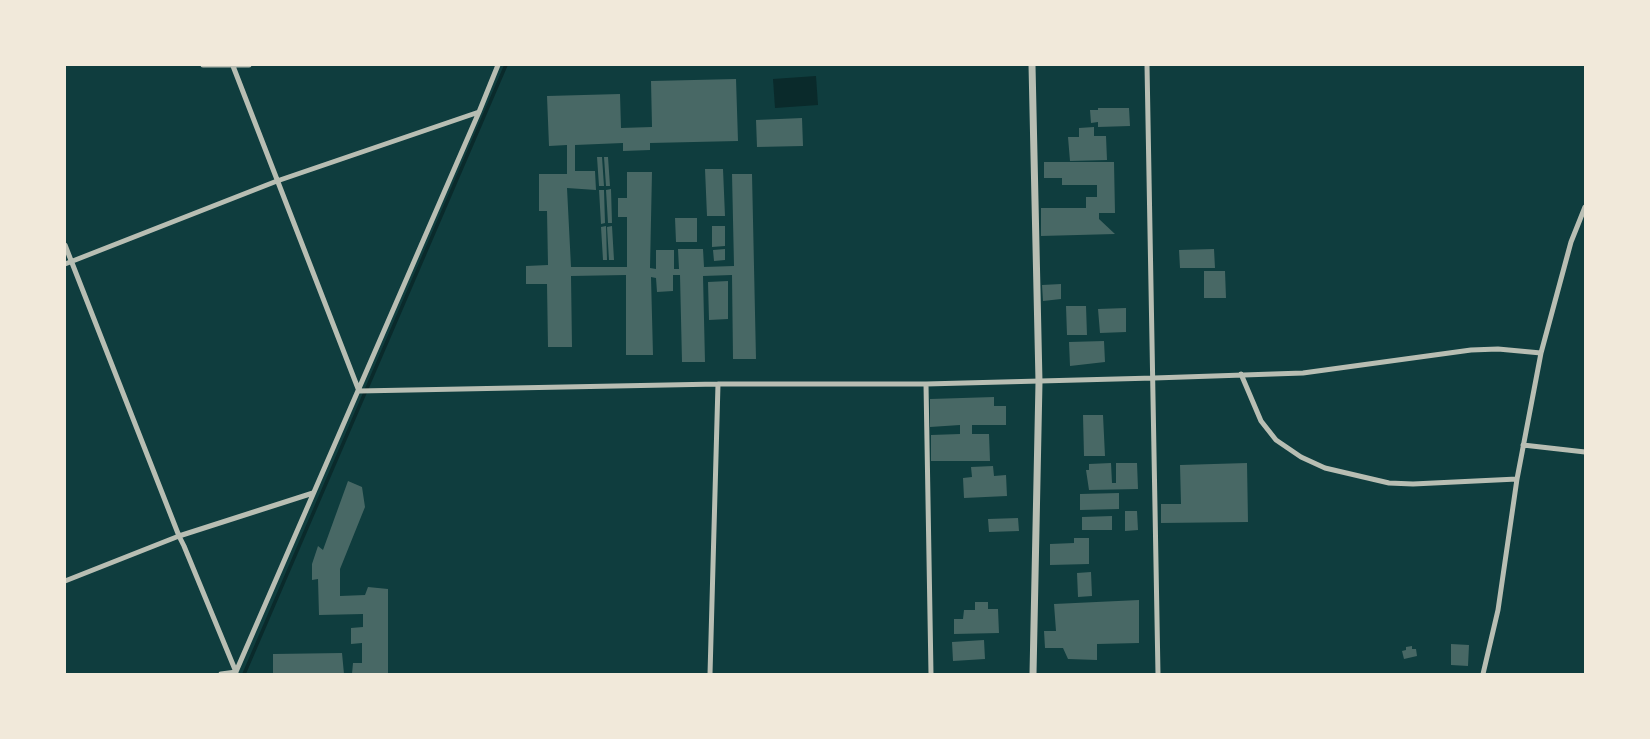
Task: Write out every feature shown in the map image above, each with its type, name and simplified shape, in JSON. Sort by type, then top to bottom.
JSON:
[{"type":"street","points":[[202,65],[249,65]]},
{"type":"street","points":[[233,65],[359,391]]},
{"type":"street","points":[[235,673],[498,65]]},
{"type":"street","points":[[1032,65],[1040,382],[1033,674]]},
{"type":"street","points":[[1147,65],[1158,674]]},
{"type":"street","points":[[68,262],[277,181],[479,112]]},
{"type":"street","points":[[1483,674],[1498,610],[1517,479],[1541,353],[1571,242],[1585,206]]},
{"type":"street","points":[[65,245],[68,262],[235,673]]},
{"type":"street","points":[[359,391],[1154,379],[1303,373],[1471,350],[1498,349],[1541,353]]},
{"type":"street","points":[[1241,374],[1261,421],[1276,440],[1301,457],[1325,468],[1401,483],[1517,479]]},
{"type":"street","points":[[710,674],[718,384]]},
{"type":"street","points":[[926,384],[931,674]]},
{"type":"street","points":[[1523,445],[1585,452]]},
{"type":"street","points":[[65,581],[178,536],[313,493]]},
{"type":"street","points":[[221,674],[235,673]]},
{"type":"water","points":[[816,76],[818,105],[775,108],[773,79]]},
{"type":"building","points":[[736,79],[738,141],[650,143],[650,150],[623,151],[623,143],[575,145],[575,171],[595,171],[596,190],[567,188],[571,267],[627,267],[627,217],[618,217],[618,198],[627,198],[627,172],[652,172],[650,268],[656,269],[656,250],[674,250],[674,269],[679,269],[678,249],[703,249],[704,267],[734,266],[732,174],[752,174],[756,359],[733,359],[732,275],[703,276],[705,362],[682,362],[680,275],[673,275],[673,291],[657,292],[656,278],[651,277],[653,355],[626,355],[626,275],[571,276],[572,347],[548,347],[547,284],[526,284],[526,266],[548,265],[547,211],[539,211],[539,174],[567,174],[567,145],[549,146],[547,96],[620,94],[621,128],[652,127],[651,81]]},
{"type":"building","points":[[1129,108],[1130,126],[1098,127],[1098,122],[1091,123],[1090,110]]},
{"type":"building","points":[[802,118],[803,146],[757,147],[756,120]]},
{"type":"building","points":[[1094,127],[1094,136],[1106,136],[1107,160],[1070,161],[1068,137],[1079,137],[1079,128]]},
{"type":"building","points":[[597,157],[602,157],[604,186],[599,186]]},
{"type":"building","points":[[604,157],[608,157],[610,186],[606,186]]},
{"type":"building","points":[[1044,162],[1114,162],[1115,213],[1099,213],[1099,219],[1115,234],[1041,236],[1041,208],[1086,208],[1086,197],[1097,197],[1097,185],[1062,185],[1062,178],[1044,178]]},
{"type":"building","points":[[705,169],[723,169],[725,216],[707,216]]},
{"type":"building","points":[[611,189],[612,223],[608,223],[606,190]]},
{"type":"building","points":[[599,190],[604,190],[605,223],[601,224]]},
{"type":"building","points":[[675,218],[697,218],[697,242],[676,242]]},
{"type":"building","points":[[606,226],[607,260],[603,260],[601,227]]},
{"type":"building","points":[[612,226],[614,260],[609,260],[607,227]]},
{"type":"building","points":[[712,226],[725,226],[725,246],[712,247]]},
{"type":"building","points":[[725,249],[725,260],[714,261],[713,250]]},
{"type":"building","points":[[1214,249],[1215,268],[1180,268],[1179,250]]},
{"type":"building","points":[[1204,271],[1225,271],[1226,298],[1204,298]]},
{"type":"building","points":[[728,281],[728,319],[709,320],[708,282]]},
{"type":"building","points":[[1061,284],[1061,299],[1043,301],[1042,285]]},
{"type":"building","points":[[1066,306],[1086,306],[1087,335],[1067,335]]},
{"type":"building","points":[[1126,308],[1126,332],[1100,333],[1098,309]]},
{"type":"building","points":[[1104,341],[1105,362],[1070,366],[1069,342]]},
{"type":"building","points":[[994,397],[994,406],[1006,406],[1006,425],[972,425],[972,434],[989,434],[990,461],[931,461],[931,435],[960,434],[960,425],[930,427],[930,399]]},
{"type":"building","points":[[1083,415],[1103,415],[1105,456],[1084,456]]},
{"type":"building","points":[[1111,463],[1112,483],[1116,483],[1116,463],[1137,463],[1138,489],[1089,490],[1086,470],[1089,470],[1089,464]]},
{"type":"building","points":[[1247,463],[1248,522],[1161,523],[1161,504],[1181,504],[1180,465]]},
{"type":"building","points":[[993,466],[994,476],[1006,475],[1007,496],[964,498],[963,478],[972,477],[971,467]]},
{"type":"building","points":[[348,481],[362,487],[365,507],[340,569],[340,596],[365,595],[368,587],[388,589],[388,674],[352,674],[353,663],[362,663],[362,643],[351,644],[351,628],[363,627],[363,614],[319,615],[318,579],[312,580],[312,564],[318,546],[323,550]]},
{"type":"building","points":[[1119,493],[1119,509],[1080,510],[1080,494]]},
{"type":"building","points":[[1125,511],[1137,511],[1138,530],[1125,531]]},
{"type":"building","points":[[1112,516],[1112,530],[1082,530],[1082,517]]},
{"type":"building","points":[[1018,518],[1019,531],[989,532],[988,519]]},
{"type":"building","points":[[1074,538],[1089,538],[1089,564],[1050,565],[1050,544],[1074,543]]},
{"type":"building","points":[[1091,572],[1092,596],[1078,597],[1077,573]]},
{"type":"building","points":[[1139,600],[1139,643],[1097,644],[1097,660],[1068,659],[1063,648],[1045,648],[1044,631],[1056,631],[1054,604]]},
{"type":"building","points":[[975,602],[988,602],[988,609],[998,609],[999,633],[954,634],[954,619],[963,619],[964,610],[975,610]]},
{"type":"building","points":[[984,640],[985,659],[953,661],[952,642]]},
{"type":"building","points":[[1451,644],[1469,645],[1468,666],[1451,665]]},
{"type":"building","points":[[1412,646],[1412,649],[1416,649],[1417,656],[1404,659],[1402,651]]},
{"type":"building","points":[[342,653],[344,674],[273,674],[273,654]]},
{"type":"waterway","points":[[244,674],[506,65]]}]
